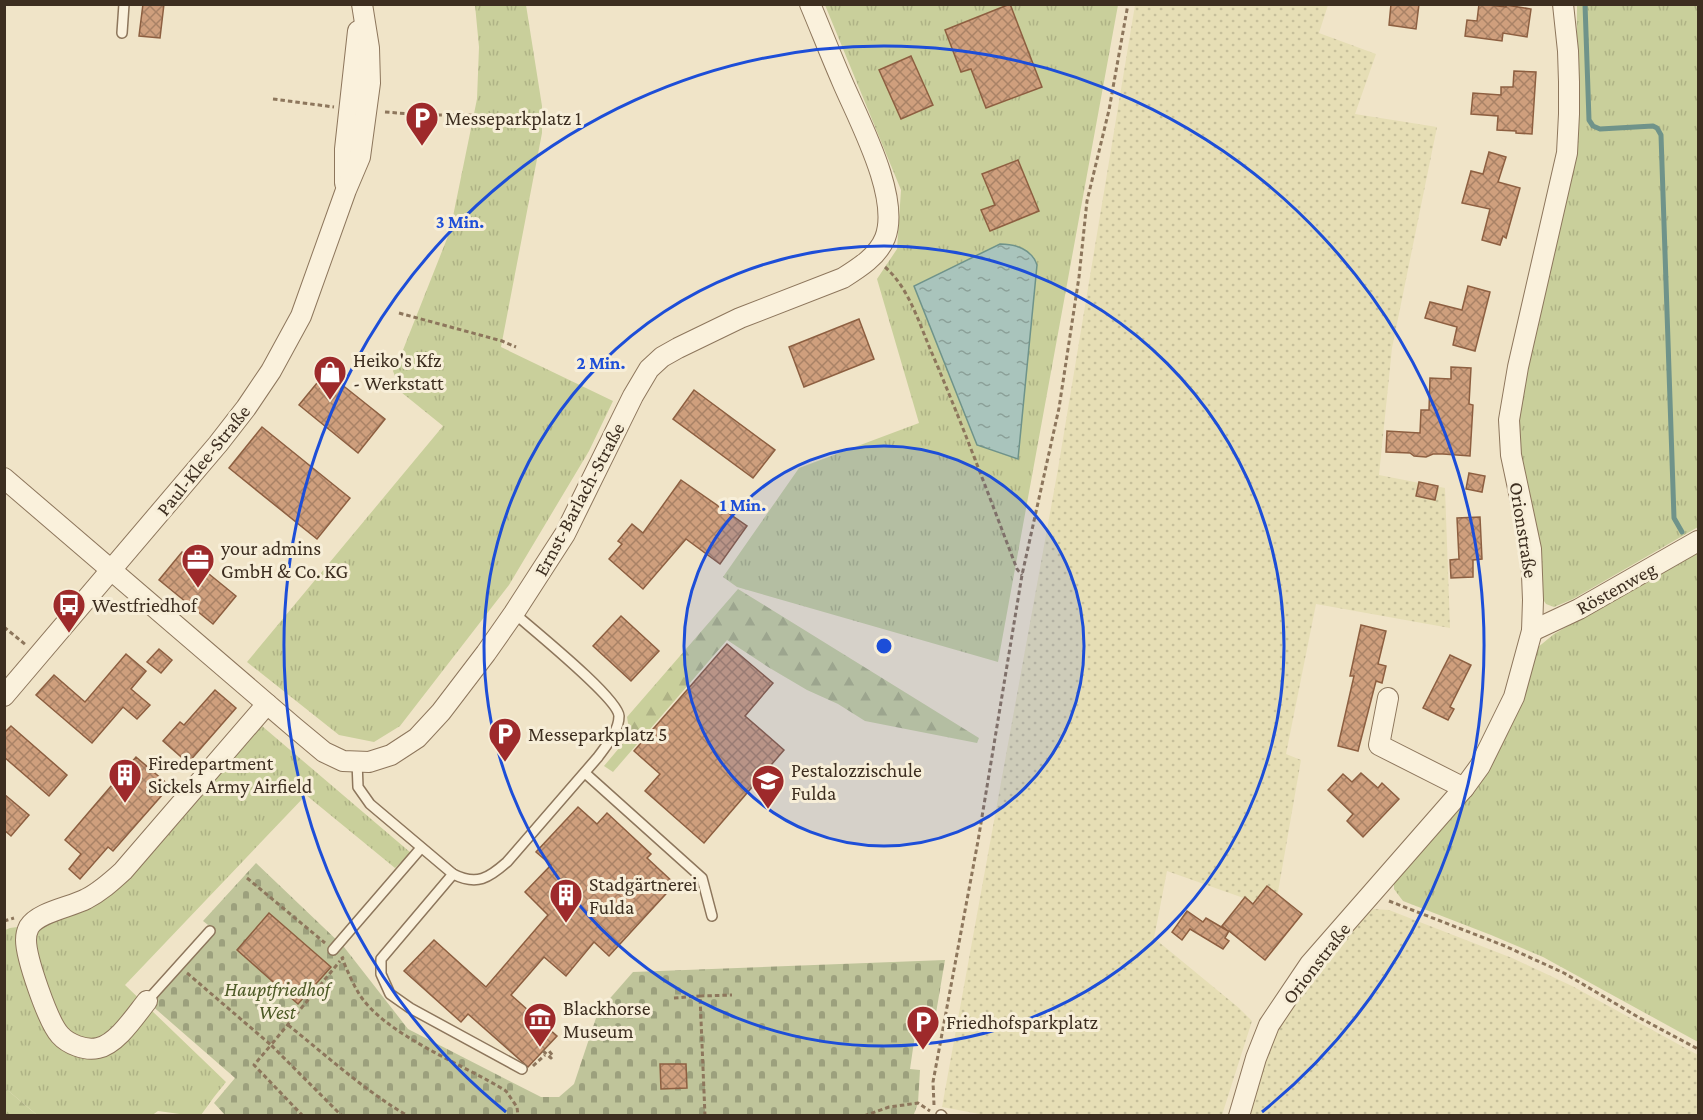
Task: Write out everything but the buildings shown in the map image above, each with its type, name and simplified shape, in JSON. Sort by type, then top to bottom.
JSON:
[{"type":"street","name":"Ernst-Barlach-Straße","points":[[4,478],[324,752],[343,761],[369,762],[392,755],[417,738],[441,712],[514,613],[564,534],[633,396],[649,369],[662,357],[678,348],[740,318],[843,278],[879,249],[886,236],[888,203],[879,168],[810,4]]},
{"type":"street","name":"Orionstraße","points":[[1239,1116],[1256,1058],[1269,1025],[1310,964],[1464,788],[1479,766],[1514,696],[1532,631],[1533,600],[1531,549],[1510,455],[1509,420],[1518,367],[1567,153],[1569,82],[1563,4]]},
{"type":"street","name":"Paul-Klee-Straße","points":[[4,696],[218,444],[271,371],[301,316],[346,190],[345,149],[362,7]]},
{"type":"street","name":"Röstenweg","points":[[1532,631],[1581,608],[1698,541]]},
{"type":"street","points":[[1388,698],[1379,745],[1464,788]]},
{"type":"street","points":[[147,1001],[123,1031],[112,1041],[98,1048],[82,1048],[61,1037],[49,1017],[32,968],[25,942],[29,927],[45,915],[87,898],[123,872],[267,704]]},
{"type":"lane","points":[[122,33],[124,4]]},
{"type":"lane","points":[[357,761],[358,787],[370,804],[453,874],[466,880],[482,879],[507,862],[610,741],[619,717],[613,704],[596,685],[514,613]]},
{"type":"lane","points":[[585,773],[702,878],[712,916]]},
{"type":"lane","points":[[333,950],[422,848]]},
{"type":"lane","points":[[453,874],[381,959],[381,974],[390,994],[410,1008],[522,1070]]},
{"type":"lane","points":[[147,1001],[210,931]]},
{"type":"path","points":[[939,1115],[933,1082],[978,841],[1022,575],[1059,408],[1079,277],[1087,201],[1109,110],[1128,4]]},
{"type":"path","points":[[273,99],[343,108]]},
{"type":"path","points":[[383,112],[468,115],[554,123]]},
{"type":"path","points":[[873,256],[891,273],[907,295],[1017,569],[1022,575]]},
{"type":"path","points":[[399,313],[516,346]]},
{"type":"path","points":[[4,627],[29,648]]},
{"type":"path","points":[[247,878],[342,958],[358,993],[378,1015],[405,1035],[506,1091],[514,1100],[518,1116]]},
{"type":"path","points":[[1375,892],[1389,901],[1505,946],[1564,974],[1698,1049]]},
{"type":"path","points":[[303,1116],[254,1065],[342,958]]},
{"type":"path","points":[[179,966],[271,1045],[342,1116]]},
{"type":"path","points":[[674,998],[732,995]]},
{"type":"path","points":[[700,996],[705,1116]]},
{"type":"path","points":[[288,1025],[362,1085],[408,1116]]},
{"type":"path","points":[[864,1116],[889,1107],[918,1103],[939,1115]]},
{"type":"shaded area","points":[[1135,5],[1328,5],[1319,33],[1376,54],[1355,114],[1437,127],[1392,348],[1379,475],[1445,488],[1450,628],[1316,604],[1286,754],[1301,760],[1275,909],[1167,871],[1154,938],[1252,1021],[1222,1115],[990,1116],[942,1107],[1058,469]]},
{"type":"shaded area","points":[[1374,909],[1389,910],[1512,958],[1572,986],[1698,1055],[1698,1115],[1248,1116],[1267,1051],[1297,997],[1363,916]]},
{"type":"green space","points":[[475,5],[526,5],[542,106],[542,133],[501,347],[613,401],[589,451],[509,585],[400,726],[374,742],[339,735],[247,662],[443,426],[401,392],[393,371],[450,231],[477,99],[479,47]]},
{"type":"green space","points":[[825,5],[1118,5],[998,662],[737,587],[723,577],[799,468],[919,423],[877,279],[897,249],[901,190]]},
{"type":"green space","points":[[1577,5],[1698,5],[1698,527],[1573,599],[1554,607],[1546,604],[1540,595],[1539,562],[1516,423],[1576,138]]},
{"type":"green space","points":[[1698,550],[1698,1042],[1543,957],[1403,901],[1394,889],[1394,882],[1432,836],[1537,648],[1554,634]]},
{"type":"green space","points":[[738,589],[979,738],[977,743],[865,721],[838,704],[807,690],[727,640],[613,772],[604,766],[630,735],[627,717]]},
{"type":"green space","points":[[262,726],[411,853],[395,868],[306,795],[125,985],[226,1082],[201,1115],[158,1111],[151,1116],[37,1115],[5,1088],[5,930],[48,923],[105,898],[155,850]]},
{"type":"green space","name":"Hauptfriedhof West","points":[[256,863],[344,947],[408,1029],[541,1097],[559,1097],[574,1084],[598,1012],[633,972],[945,960],[933,1031],[916,1028],[910,1069],[920,1070],[918,1103],[914,1114],[225,1115],[214,1103],[235,1078],[150,1004],[216,931],[203,921]]},
{"type":"green space","points":[[5,1088],[37,1115],[5,1115]]},
{"type":"water","points":[[1000,244],[1022,248],[1031,255],[1037,265],[1018,459],[977,445],[914,286]]},
{"type":"waterway","points":[[1585,4],[1589,120],[1593,126],[1600,129],[1653,126],[1661,135],[1674,518],[1682,532]]},
{"type":"place","name":"Messeparkplatz 1","points":[[422,147]]},
{"type":"place","name":"Heiko's Kfz - Werkstatt","points":[[330,401]]},
{"type":"place","name":"your admins GmbH & Co. KG","points":[[198,589]]},
{"type":"place","name":"Westfriedhof","points":[[69,634]]},
{"type":"place","name":"Messeparkplatz 5","points":[[505,763]]},
{"type":"place","name":"Firedepartment Sickels Army Airfield","points":[[125,804]]},
{"type":"place","name":"Pestalozzischule Fulda","points":[[768,810]]},
{"type":"place","name":"Stadgärtnerei Fulda","points":[[566,924]]},
{"type":"place","name":"Blackhorse Museum","points":[[540,1048]]},
{"type":"place","name":"Friedhofsparkplatz","points":[[923,1051]]}]
